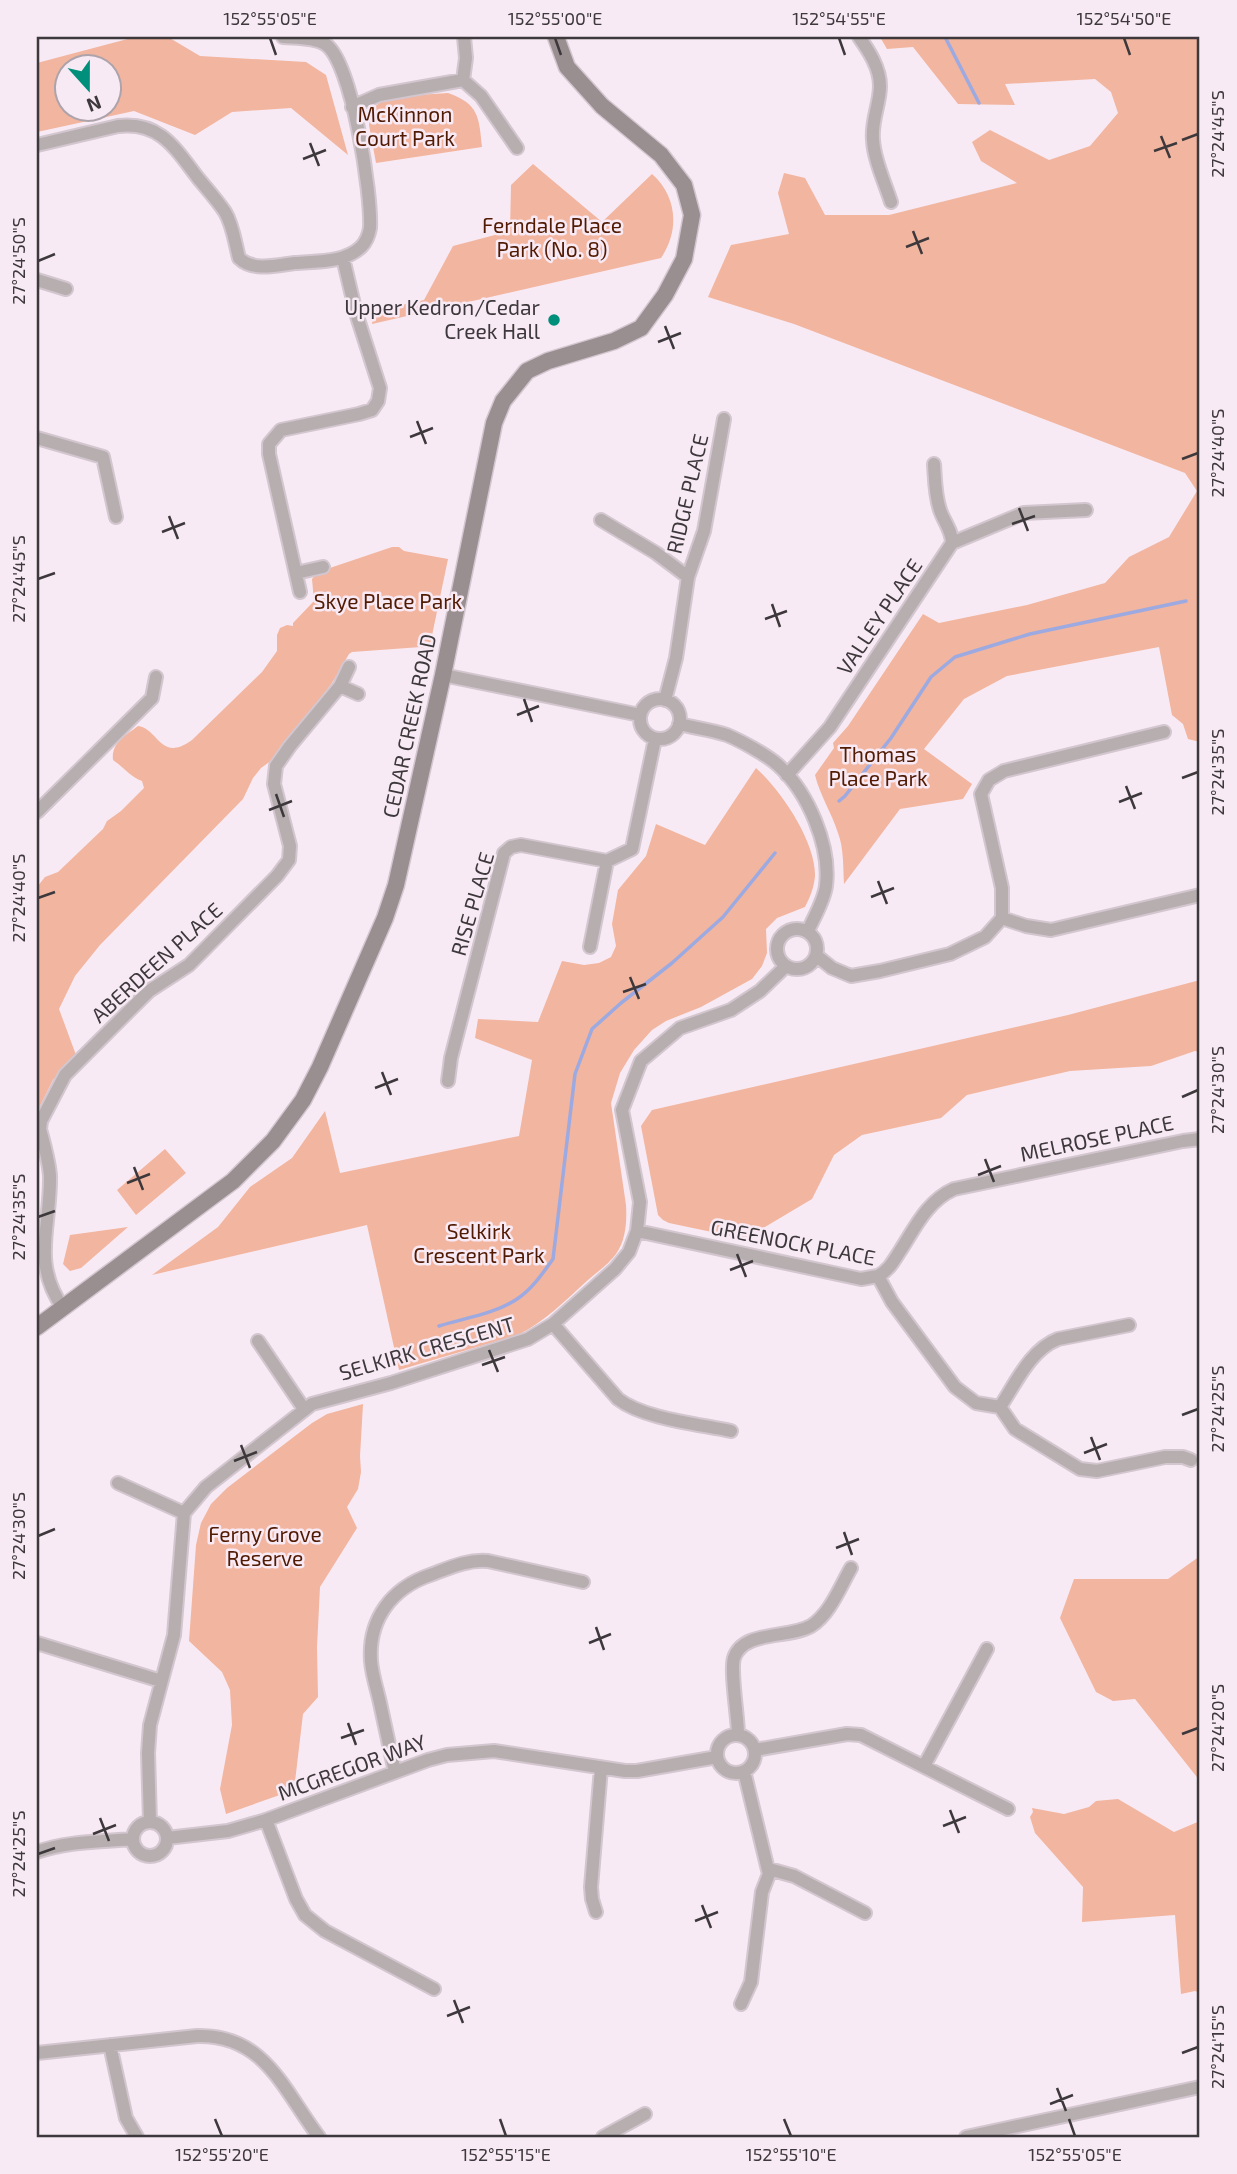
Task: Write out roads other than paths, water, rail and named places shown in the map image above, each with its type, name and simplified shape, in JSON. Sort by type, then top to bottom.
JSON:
[{"type":"street","points":[[37,145],[118,126],[132,124],[146,127],[173,145],[226,213],[239,258],[243,262],[261,267],[343,258],[363,245],[370,229],[364,151],[342,70],[331,51],[326,44],[314,38],[283,37]]},
{"type":"street","points":[[463,80],[466,58],[464,37]]},
{"type":"street","name":"CEDAR CREEK ROAD","points":[[37,1327],[248,1168],[273,1141],[303,1100],[359,980],[390,905],[443,675],[494,423],[503,401],[527,371],[548,361],[614,341],[641,328],[665,295],[684,258],[692,215],[684,185],[661,155],[602,106],[567,67],[556,37]]},
{"type":"street","points":[[859,37],[871,54],[878,75],[880,87],[872,127],[873,144],[891,202]]},
{"type":"street","points":[[352,107],[379,95],[463,80]]},
{"type":"street","points":[[463,80],[481,96],[517,148]]},
{"type":"street","points":[[300,592],[269,444],[281,430],[372,410],[378,401],[380,388],[356,313],[343,258]]},
{"type":"street","points":[[37,280],[66,289]]},
{"type":"street","name":"RIDGE PLACE","points":[[665,699],[677,658],[688,577],[704,531],[724,419]]},
{"type":"street","points":[[37,438],[103,457],[116,517]]},
{"type":"street","points":[[934,464],[935,492],[940,511],[952,534],[952,542],[1024,513],[1086,510]]},
{"type":"street","points":[[601,520],[656,553],[688,577]]},
{"type":"street","name":"VALLEY PLACE","points":[[787,775],[830,727],[952,542]]},
{"type":"street","points":[[296,573],[323,567]]},
{"type":"street","name":"ABERDEEN PLACE","points":[[63,1308],[53,1293],[45,1267],[50,1174],[38,1129],[41,1121],[65,1075],[149,991],[189,965],[277,876],[289,860],[290,846],[274,784],[276,766],[340,686],[349,667]]},
{"type":"street","points":[[443,675],[640,715]]},
{"type":"street","points":[[37,812],[152,698],[156,677]]},
{"type":"street","points":[[340,686],[358,694]]},
{"type":"street","points":[[665,699],[677,709],[679,724],[677,730],[667,738],[655,739],[643,730],[640,715],[649,702],[665,699]]},
{"type":"street","points":[[679,724],[727,736],[773,761],[787,775],[812,812],[823,843],[827,866],[825,889],[808,931]]},
{"type":"street","points":[[817,956],[832,968],[851,976],[950,954],[985,937],[1002,918],[1002,888],[981,794],[989,780],[1004,771],[1164,732]]},
{"type":"street","points":[[590,947],[607,861],[632,849],[655,739]]},
{"type":"street","name":"RISE PLACE","points":[[448,1082],[451,1058],[504,853],[511,847],[521,845],[607,861]]},
{"type":"street","points":[[1002,918],[1051,930],[1200,895]]},
{"type":"street","points":[[795,928],[808,931],[817,942],[817,956],[809,966],[803,968],[786,966],[777,954],[778,940],[795,928]]},
{"type":"street","name":"SELKIRK CRESCENT","points":[[184,1513],[206,1487],[304,1409],[321,1399],[391,1383],[520,1343],[553,1324],[622,1261],[638,1231],[640,1202],[622,1110],[641,1061],[680,1028],[731,1010],[760,991],[786,966]]},
{"type":"street","name":"MELROSE PLACE","points":[[878,1276],[889,1269],[927,1209],[943,1194],[954,1189],[1200,1139]]},
{"type":"street","name":"GREENOCK PLACE","points":[[638,1231],[861,1279],[878,1276],[892,1302],[955,1387],[976,1403],[1000,1407]]},
{"type":"street","points":[[553,1324],[625,1404],[642,1412],[731,1431]]},
{"type":"street","points":[[1129,1325],[1048,1343],[1035,1354],[1000,1407],[1015,1429],[1080,1469],[1097,1471],[1165,1457],[1191,1460]]},
{"type":"street","points":[[258,1342],[304,1409]]},
{"type":"street","points":[[118,1483],[184,1513],[174,1635],[150,1725],[150,1822]]},
{"type":"street","points":[[396,1772],[371,1657],[375,1627],[390,1600],[413,1582],[474,1561],[488,1561],[583,1582]]},
{"type":"street","points":[[738,1734],[733,1663],[737,1652],[747,1642],[802,1630],[812,1625],[826,1611],[851,1568]]},
{"type":"street","points":[[37,1643],[161,1681]]},
{"type":"street","points":[[924,1766],[987,1650]]},
{"type":"street","points":[[738,1734],[749,1739],[755,1750],[754,1760],[744,1771],[737,1773],[727,1771],[718,1757],[721,1742],[738,1734]]},
{"type":"street","points":[[755,1750],[852,1734],[868,1737],[1008,1809]]},
{"type":"street","name":"MCGREGOR WAY","points":[[167,1838],[212,1835],[266,1820],[447,1755],[494,1751],[637,1771],[718,1757]]},
{"type":"street","points":[[596,1912],[591,1887],[601,1768]]},
{"type":"street","points":[[741,2004],[751,1982],[761,1892],[769,1877],[744,1771]]},
{"type":"street","points":[[266,1820],[296,1899],[305,1915],[325,1931],[434,1989]]},
{"type":"street","points":[[150,1822],[162,1826],[167,1845],[163,1851],[149,1857],[136,1850],[132,1839],[138,1827],[150,1822]]},
{"type":"street","points":[[37,1852],[74,1843],[132,1839]]},
{"type":"street","points":[[769,1869],[794,1876],[865,1913]]},
{"type":"street","points":[[37,2053],[209,2036],[238,2043],[256,2053],[270,2067],[319,2137]]},
{"type":"street","points":[[110,2045],[126,2118],[137,2137]]},
{"type":"street","points":[[965,2137],[1200,2087]]},
{"type":"street","points":[[603,2137],[645,2114]]},
{"type":"waterway","points":[[945,37],[979,103]]},
{"type":"waterway","points":[[839,801],[891,738],[931,677],[955,657],[1030,634],[1186,601]]},
{"type":"waterway","points":[[439,1326],[489,1312],[517,1299],[528,1290],[553,1259],[575,1074],[592,1029],[723,917],[775,853]]},
{"type":"place","name":"Upper Kedron/Cedar Creek Hall","points":[[554,320]]},
{"type":"park label","name":"McKinnon Court Park","points":[[405,127]]},
{"type":"park label","name":"Ferndale Place Park (No. 8)","points":[[552,238]]},
{"type":"park label","name":"Skye Place Park","points":[[388,602]]},
{"type":"park label","name":"Thomas Place Park","points":[[878,767]]},
{"type":"park label","name":"Selkirk Crescent Park","points":[[479,1244]]},
{"type":"park label","name":"Ferny Grove Reserve","points":[[265,1547]]}]
